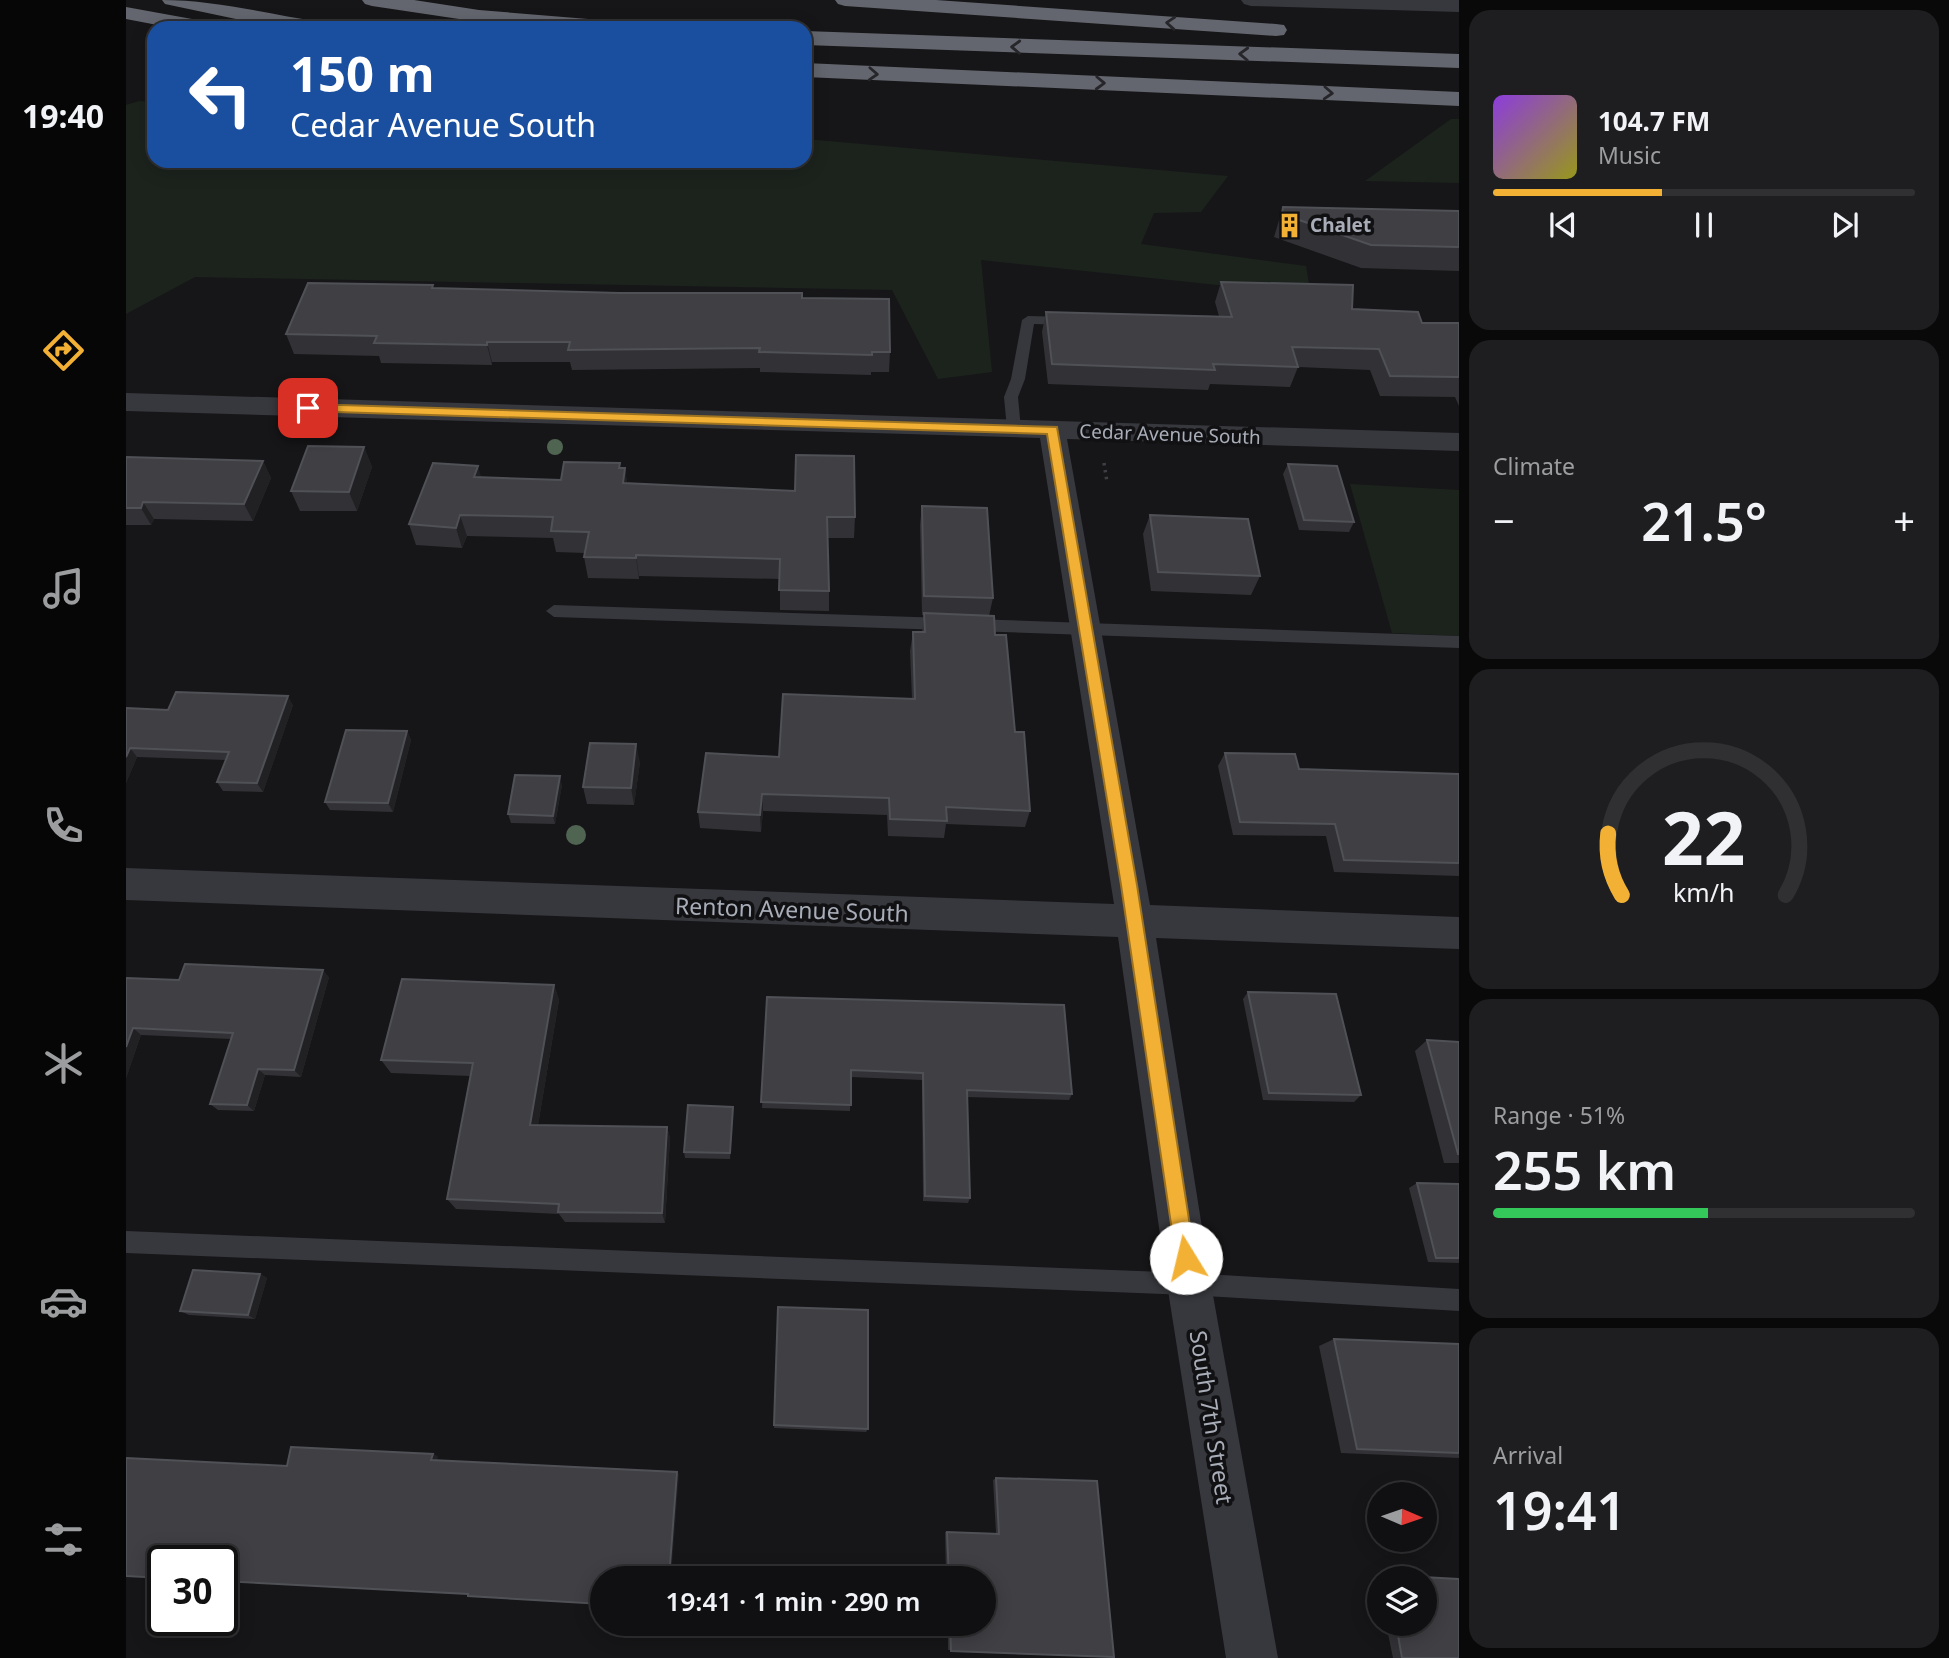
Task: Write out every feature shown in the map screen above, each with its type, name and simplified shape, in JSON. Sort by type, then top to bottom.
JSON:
[{"type":"highway","points":[[172,0],[274,21]]},
{"type":"highway","points":[[372,0],[479,16],[540,21]]},
{"type":"highway","points":[[845,0],[1294,31]]},
{"type":"highway","points":[[126,13],[169,21]]},
{"type":"highway","points":[[812,38],[1459,61]]},
{"type":"highway","points":[[1389,38],[1459,43]]},
{"type":"highway","points":[[812,70],[1459,99]]},
{"type":"street","points":[[1251,0],[1459,6]]},
{"type":"street","name":"Cedar Avenue South","points":[[126,402],[1459,442]]},
{"type":"street","name":"South 7th Street","points":[[1052,430],[1252,1658]]},
{"type":"street","name":"Renton Avenue South","points":[[126,884],[1459,933]]},
{"type":"lane","points":[[1013,429],[1011,397],[1018,379],[1028,320],[1084,322]]},
{"type":"lane","points":[[554,611],[1459,642]]},
{"type":"lane","points":[[126,1242],[1189,1284],[1459,1300]]},
{"type":"shaded area","points":[[147,102],[147,168],[812,168],[812,140],[1228,176],[1201,212],[1154,213],[1141,244],[1306,266],[1311,295],[981,260],[992,372],[938,379],[892,290],[195,277],[126,314],[126,105]]},
{"type":"shaded area","points":[[1451,119],[1459,119],[1459,183],[1365,181]]},
{"type":"shaded area","points":[[1350,484],[1459,490],[1459,636],[1392,633]]},
{"type":"building","points":[[1283,207],[1459,211],[1459,247],[1371,245],[1282,214]]},
{"type":"building","points":[[1221,282],[1353,285],[1352,309],[1418,312],[1422,323],[1459,323],[1459,377],[1390,376],[1379,349],[1292,347],[1298,367],[1213,364],[1215,370],[1052,364],[1046,312],[1232,317]]},
{"type":"building","points":[[308,283],[619,293],[802,293],[802,298],[889,299],[890,352],[872,352],[872,355],[759,352],[760,348],[568,350],[570,342],[487,342],[487,345],[374,343],[377,336],[286,334]]},
{"type":"building","points":[[308,446],[364,447],[349,492],[291,491]]},
{"type":"building","points":[[796,455],[854,456],[855,517],[827,517],[829,591],[779,590],[780,559],[636,555],[636,558],[584,557],[589,532],[551,531],[553,517],[460,515],[456,528],[409,524],[433,463],[478,466],[474,477],[561,480],[564,462],[620,463],[619,468],[625,468],[623,483],[795,491]]},
{"type":"building","points":[[126,457],[263,461],[244,504],[143,502],[141,508],[126,508]]},
{"type":"building","points":[[1288,464],[1337,466],[1354,522],[1304,520]]},
{"type":"building","points":[[922,506],[987,508],[993,598],[924,596]]},
{"type":"building","points":[[1150,515],[1248,519],[1260,576],[1158,572]]},
{"type":"building","points":[[924,613],[994,616],[995,635],[1006,635],[1015,732],[1024,732],[1030,811],[946,807],[947,821],[890,819],[889,798],[762,794],[760,815],[698,812],[706,753],[779,757],[783,694],[915,699],[913,632],[925,632]]},
{"type":"building","points":[[176,692],[288,696],[257,783],[217,782],[229,752],[130,748],[126,757],[126,708],[168,710]]},
{"type":"building","points":[[346,730],[407,731],[388,803],[325,802]]},
{"type":"building","points":[[590,743],[636,744],[631,788],[583,787]]},
{"type":"building","points":[[1225,753],[1295,754],[1299,769],[1459,774],[1459,863],[1344,860],[1335,824],[1240,822]]},
{"type":"building","points":[[515,775],[560,776],[553,816],[508,814]]},
{"type":"building","points":[[185,964],[323,970],[294,1070],[258,1069],[247,1105],[210,1104],[233,1033],[133,1028],[126,1047],[126,978],[179,980]]},
{"type":"building","points":[[402,979],[554,985],[530,1125],[667,1127],[662,1213],[558,1212],[559,1204],[447,1199],[473,1063],[381,1060]]},
{"type":"building","points":[[1248,992],[1336,994],[1361,1095],[1269,1093]]},
{"type":"building","points":[[767,997],[1064,1005],[1072,1094],[967,1090],[970,1198],[925,1196],[923,1073],[851,1070],[851,1105],[761,1102]]},
{"type":"building","points":[[1427,1040],[1459,1042],[1459,1154],[1458,1154]]},
{"type":"building","points":[[688,1105],[733,1107],[730,1153],[684,1152]]},
{"type":"building","points":[[1417,1183],[1459,1184],[1459,1258],[1436,1258]]},
{"type":"building","points":[[193,1270],[260,1274],[248,1315],[180,1311]]},
{"type":"building","points":[[778,1307],[868,1310],[868,1429],[774,1425]]},
{"type":"building","points":[[1334,1339],[1459,1344],[1459,1453],[1357,1449]]},
{"type":"building","points":[[291,1447],[433,1454],[431,1460],[677,1472],[670,1566],[590,1566],[590,1603],[238,1582],[238,1545],[147,1545],[147,1577],[126,1576],[126,1458],[287,1466]]},
{"type":"building","points":[[996,1478],[1097,1481],[1114,1657],[951,1651],[950,1636],[996,1636],[996,1566],[948,1566],[947,1532],[999,1534]]},
{"type":"building","points":[[1437,1578],[1459,1579],[1459,1658],[1402,1658],[1398,1636],[1437,1636]]},
{"type":"place","name":"Chalet","points":[[1290,225]]},
{"type":"route","points":[[308,408],[1052,430],[1129,885],[1186,1258]]}]
